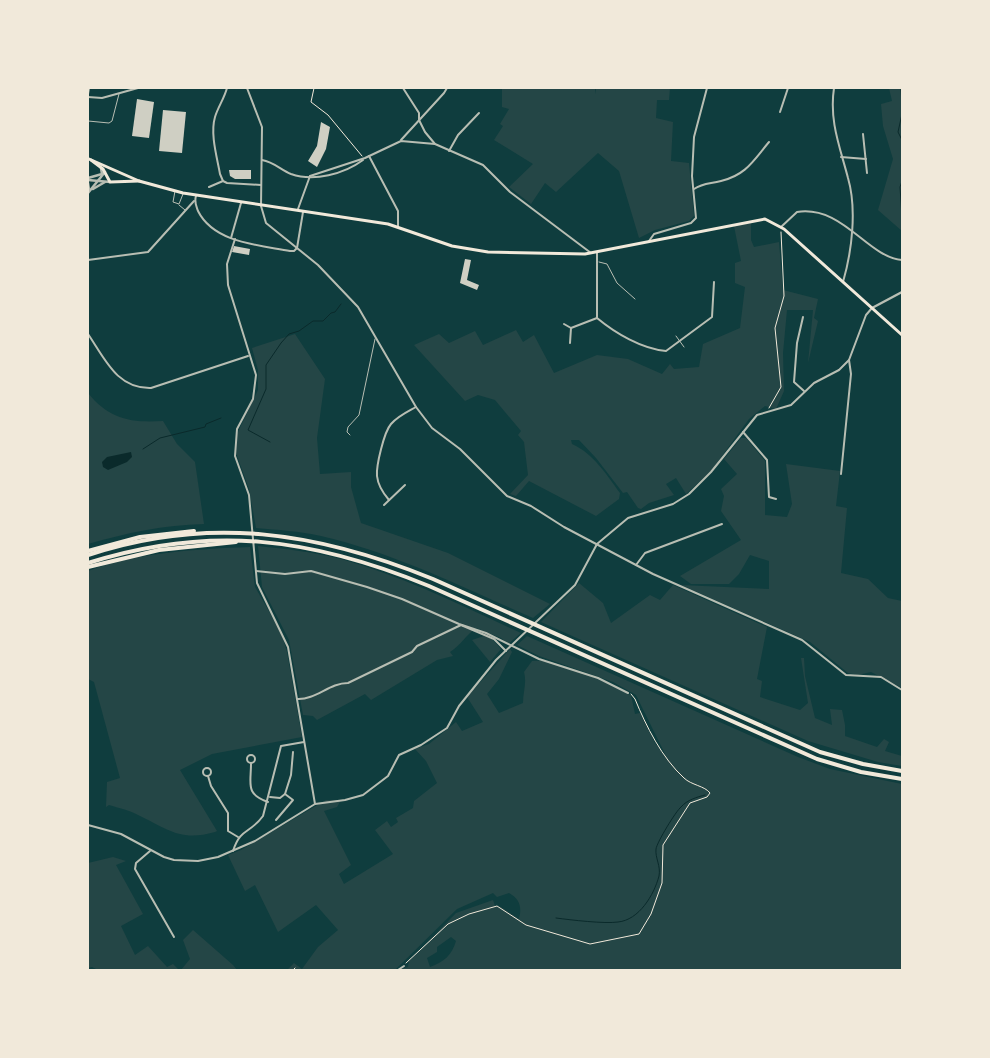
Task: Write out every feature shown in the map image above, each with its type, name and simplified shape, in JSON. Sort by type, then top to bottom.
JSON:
[{"type":"highway","points":[[88,553],[140,537],[185,531],[288,536],[336,546],[369,555],[433,579],[791,740],[843,759],[902,771]]},
{"type":"highway","points":[[88,563],[128,551],[165,544],[201,541],[250,540],[287,544],[335,553],[398,574],[795,750],[840,767],[902,778]]},
{"type":"highway","points":[[88,568],[159,550],[250,540]]},
{"type":"main road","points":[[88,158],[139,181],[183,193],[398,226],[441,242],[472,250],[535,254],[591,253],[759,219],[768,220],[781,227],[902,335]]},
{"type":"main road","points":[[88,158],[102,171],[110,182]]},
{"type":"main road","points":[[102,171],[118,171]]},
{"type":"main road","points":[[110,182],[118,178],[118,171]]},
{"type":"main road","points":[[110,182],[139,181]]},
{"type":"street","points":[[89,88],[88,96],[102,98],[138,88]]},
{"type":"street","points":[[227,88],[224,101],[214,118],[213,126],[220,174],[223,180],[232,184],[261,185]]},
{"type":"street","points":[[247,88],[262,127],[261,206],[266,223],[318,265],[353,301],[416,407],[432,428],[460,449],[507,496],[531,506],[559,525],[636,565],[802,640],[846,675],[881,677],[902,690]]},
{"type":"street","points":[[403,88],[419,113],[419,120],[435,144]]},
{"type":"street","points":[[262,160],[270,162],[290,174],[318,177],[343,172],[364,158],[401,141],[447,88]]},
{"type":"street","points":[[650,241],[654,234],[691,223],[696,218],[692,167],[695,128],[707,88]]},
{"type":"street","points":[[780,112],[788,88]]},
{"type":"street","points":[[834,88],[833,124],[852,197],[852,230],[843,282]]},
{"type":"street","points":[[449,151],[458,134],[479,113]]},
{"type":"street","points":[[862,134],[867,159],[867,173]]},
{"type":"street","points":[[401,141],[435,144],[483,165],[510,192],[591,253]]},
{"type":"street","points":[[694,189],[706,182],[731,179],[746,171],[769,142]]},
{"type":"street","points":[[368,156],[398,211],[398,226]]},
{"type":"street","points":[[842,157],[867,159]]},
{"type":"street","points":[[310,176],[364,158]]},
{"type":"street","points":[[88,180],[102,171]]},
{"type":"street","points":[[88,192],[98,181],[102,171]]},
{"type":"street","points":[[298,211],[310,176]]},
{"type":"street","points":[[88,180],[110,182]]},
{"type":"street","points":[[88,180],[88,192]]},
{"type":"street","points":[[209,186],[223,180]]},
{"type":"street","points":[[88,192],[110,182]]},
{"type":"street","points":[[88,260],[145,253],[176,223],[194,202],[196,196]]},
{"type":"street","points":[[194,202],[204,220],[217,232],[235,240],[290,251],[294,251],[297,248],[303,212]]},
{"type":"street","points":[[231,238],[241,203]]},
{"type":"street","points":[[781,227],[796,212],[819,212],[852,230],[893,259],[902,260]]},
{"type":"street","points":[[235,240],[228,258],[227,279],[248,356],[254,364],[255,387],[250,406],[237,429],[234,450],[236,464],[249,495],[255,564],[260,593],[279,624],[288,647],[315,804]]},
{"type":"street","points":[[596,318],[597,252]]},
{"type":"street","points":[[596,318],[630,339],[655,350],[666,351],[712,317],[714,282]]},
{"type":"street","points":[[88,824],[121,834],[150,851],[174,860],[205,860],[255,842],[315,804],[346,800],[363,795],[388,776],[399,755],[420,745],[447,728],[477,682],[506,651],[575,585],[597,544],[628,518],[673,504],[689,494],[711,472],[757,415],[791,405],[814,383],[838,370],[849,360],[866,315],[872,308],[902,292]]},
{"type":"street","points":[[803,317],[797,343],[794,382],[804,391]]},
{"type":"street","points":[[571,328],[596,318]]},
{"type":"street","points":[[564,324],[571,328]]},
{"type":"street","points":[[570,343],[571,328]]},
{"type":"street","points":[[88,334],[118,377],[136,388],[151,388],[248,356]]},
{"type":"street","points":[[841,474],[851,374],[849,360]]},
{"type":"street","points":[[389,500],[380,488],[376,474],[385,434],[389,426],[399,416],[416,407]]},
{"type":"street","points":[[743,432],[767,460],[769,497],[776,498]]},
{"type":"street","points":[[384,505],[405,485]]},
{"type":"street","points":[[636,565],[646,553],[722,524]]},
{"type":"street","points":[[256,571],[285,574],[311,571],[402,599],[459,624],[498,638],[539,659],[598,678],[628,693]]},
{"type":"street","points":[[297,699],[309,698],[340,683],[348,683],[412,652],[417,646],[462,625],[494,639],[506,651]]},
{"type":"street","points":[[234,851],[238,837],[257,825],[264,816],[279,749],[286,744],[304,742]]},
{"type":"street","points":[[269,796],[280,798],[285,794],[291,775],[293,752]]},
{"type":"street","points":[[251,764],[252,791],[256,797],[268,802]]},
{"type":"street","points":[[208,776],[211,786],[228,813],[228,831],[238,837]]},
{"type":"street","points":[[276,820],[293,800],[285,794]]},
{"type":"street","points":[[150,851],[136,863],[135,868],[174,937]]},
{"type":"street","points":[[398,970],[404,966]]},
{"type":"lane","points":[[88,121],[109,123],[112,121],[118,94]]},
{"type":"lane","points":[[175,191],[173,202],[186,210]]},
{"type":"lane","points":[[179,204],[183,193]]},
{"type":"lane","points":[[598,261],[607,264],[617,283],[635,299]]},
{"type":"lane","points":[[676,336],[684,347]]},
{"type":"lane","points":[[350,435],[347,432],[348,426],[359,415],[375,339]]},
{"type":"path","points":[[314,88],[311,102],[320,107],[364,158]]},
{"type":"path","points":[[767,411],[780,391],[779,353],[775,328],[784,296],[781,227]]},
{"type":"path","points":[[404,966],[448,924],[469,914],[497,906],[526,925],[590,944],[639,934],[650,914],[662,883],[662,845],[690,803],[707,797],[710,793],[691,784],[680,774],[654,740],[635,699],[628,693]]},
{"type":"shaded area","points":[[502,88],[595,88],[596,94],[596,88],[670,88],[669,100],[657,100],[656,118],[673,122],[671,161],[689,163],[694,216],[689,221],[655,230],[639,238],[619,171],[598,153],[556,192],[545,183],[531,204],[509,187],[533,164],[494,140],[503,126],[500,124],[509,109],[502,107]]},
{"type":"shaded area","points":[[889,88],[902,88],[902,231],[878,210],[893,159],[883,126],[881,104],[892,101]]},
{"type":"shaded area","points":[[751,223],[751,240],[754,247],[779,242],[783,290],[818,299],[814,318],[818,321],[808,363],[813,310],[787,310],[783,353],[784,391],[776,409],[765,406],[749,419],[711,471],[686,494],[676,478],[666,484],[674,495],[649,503],[641,509],[638,508],[627,492],[623,493],[596,458],[579,440],[571,440],[572,444],[587,453],[599,465],[620,493],[619,499],[596,516],[529,481],[516,496],[510,494],[528,475],[524,442],[518,435],[521,431],[495,400],[478,395],[465,401],[414,345],[439,334],[449,343],[475,331],[483,345],[516,330],[523,342],[534,335],[554,373],[597,355],[628,359],[662,374],[670,364],[674,369],[699,367],[703,344],[740,328],[745,287],[735,283],[735,263],[741,261],[734,226]]},
{"type":"shaded area","points":[[295,334],[325,379],[317,438],[320,474],[351,472],[351,487],[361,523],[448,553],[550,604],[533,618],[429,572],[349,543],[313,534],[256,528],[249,489],[236,453],[237,434],[258,390],[258,370],[252,348]]},
{"type":"shaded area","points":[[88,393],[104,409],[121,418],[140,421],[163,421],[177,444],[195,462],[204,524],[145,530],[88,544]]},
{"type":"shaded area","points":[[741,438],[746,438],[765,461],[765,515],[787,517],[792,504],[786,464],[840,471],[836,506],[847,508],[841,573],[868,579],[888,598],[902,601],[902,688],[871,672],[858,675],[848,673],[810,642],[681,585],[769,589],[769,561],[750,555],[739,574],[729,584],[691,584],[680,576],[741,540],[721,511],[724,496],[721,489],[737,474],[724,459]]},
{"type":"shaded area","points":[[131,452],[132,457],[127,462],[108,470],[103,467],[102,462],[107,457]]},
{"type":"shaded area","points":[[258,546],[320,554],[364,566],[432,592],[521,633],[508,644],[501,638],[476,628],[450,652],[453,656],[437,660],[371,700],[365,694],[317,720],[313,716],[303,715],[289,640],[262,587]]},
{"type":"shaded area","points":[[250,547],[255,587],[281,632],[287,652],[302,737],[212,754],[180,770],[217,831],[215,832],[203,835],[183,835],[166,829],[128,810],[109,805],[106,807],[107,782],[120,778],[94,682],[88,679],[88,571],[128,560],[168,553]]},
{"type":"shaded area","points":[[579,583],[603,603],[611,623],[650,595],[660,600],[673,585],[767,627],[757,679],[762,681],[760,697],[800,710],[808,703],[801,658],[804,658],[805,676],[815,718],[832,725],[830,709],[842,710],[845,736],[877,747],[884,739],[889,742],[885,751],[902,756],[902,766],[878,762],[808,741],[541,622]]},
{"type":"shaded area","points":[[484,636],[492,639],[501,649],[490,662],[472,640]]},
{"type":"shaded area","points":[[527,636],[798,757],[830,769],[902,784],[902,970],[398,970],[408,967],[409,961],[456,913],[493,900],[495,906],[501,907],[519,919],[520,907],[516,898],[509,893],[497,897],[493,893],[457,909],[395,970],[287,970],[294,963],[302,969],[318,947],[338,930],[316,905],[278,932],[255,885],[245,891],[228,855],[241,850],[326,800],[341,800],[337,807],[324,811],[351,865],[339,874],[344,884],[393,854],[375,830],[387,821],[391,827],[398,822],[396,818],[413,808],[414,801],[437,783],[426,761],[415,749],[429,744],[456,722],[462,731],[483,722],[467,697],[510,649],[512,652],[499,679],[487,694],[499,713],[523,703],[524,672],[532,661],[556,663],[582,672],[631,695],[635,714],[640,713],[655,743],[667,758],[636,695],[613,682],[539,656],[517,645]],"holes":[[[451,937],[456,941],[447,957],[430,967],[427,958],[437,952],[437,947]]]},
{"type":"shaded area","points":[[113,857],[126,861],[116,865],[143,914],[121,926],[135,955],[148,946],[167,967],[173,964],[179,970],[98,970],[92,967],[88,968],[88,863]]},
{"type":"shaded area","points":[[193,930],[237,970],[181,970],[190,959],[183,940]]},
{"type":"building","points":[[137,99],[154,102],[149,138],[132,136]]},
{"type":"building","points":[[163,110],[186,112],[182,153],[159,151]]},
{"type":"building","points":[[321,122],[330,127],[326,149],[317,167],[308,161],[317,146]]},
{"type":"building","points":[[229,170],[251,170],[251,179],[235,179],[230,176]]},
{"type":"building","points":[[234,246],[250,249],[249,255],[232,252]]},
{"type":"building","points":[[465,259],[471,260],[467,280],[479,285],[477,290],[460,283]]},
{"type":"waterway","points":[[901,88],[902,105]]},
{"type":"waterway","points":[[902,114],[898,132],[902,140]]},
{"type":"waterway","points":[[902,181],[900,187],[902,216]]},
{"type":"waterway","points":[[270,442],[248,430],[266,389],[266,365],[289,334],[299,331],[313,321],[323,321],[331,313],[335,312],[341,304]]},
{"type":"waterway","points":[[143,449],[160,438],[205,427],[206,424],[221,418]]},
{"type":"waterway","points":[[556,918],[588,922],[618,922],[633,917],[649,898],[657,883],[659,869],[656,849],[663,834],[683,805],[692,799],[705,795]]}]
